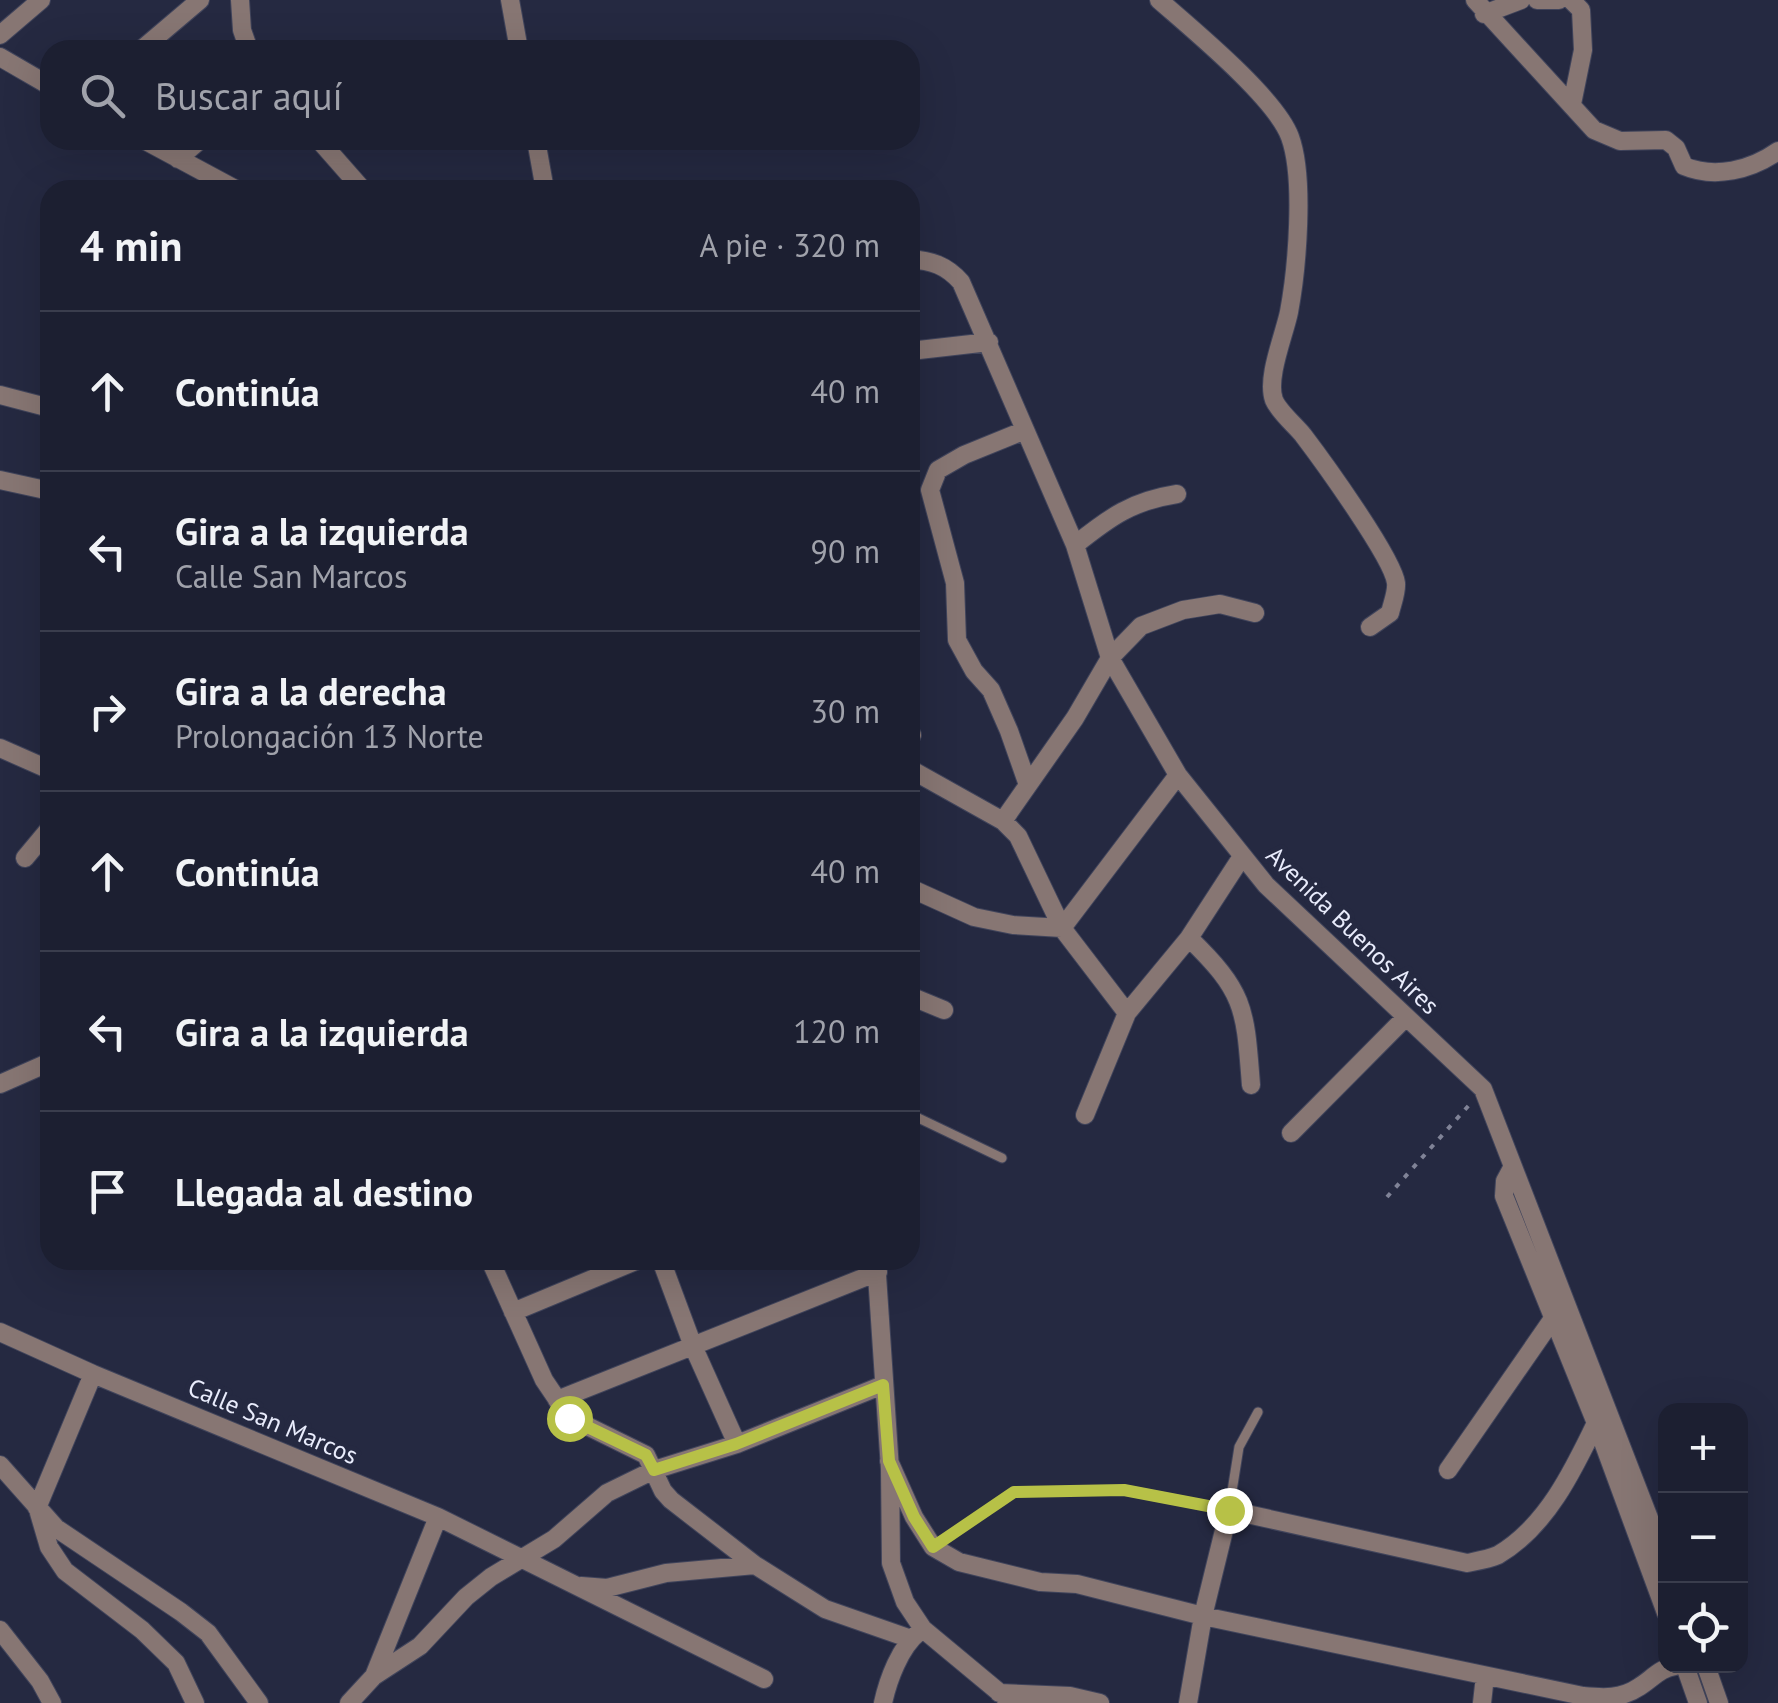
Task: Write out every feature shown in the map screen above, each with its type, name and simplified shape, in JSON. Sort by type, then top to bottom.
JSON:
[{"type":"street","points":[[0,35],[40,0]]},
{"type":"street","points":[[153,40],[200,0]]},
{"type":"street","points":[[240,0],[246,40]]},
{"type":"street","points":[[510,0],[517,40]]},
{"type":"street","points":[[1158,0],[1236,70],[1290,136],[1298,226],[1290,305],[1281,349],[1270,377],[1275,402],[1320,459],[1389,560],[1397,585],[1390,613],[1370,627]]},
{"type":"street","points":[[1480,7],[1520,0]]},
{"type":"street","points":[[1536,0],[1559,0]]},
{"type":"street","points":[[1571,0],[1582,10],[1583,50],[1572,104]]},
{"type":"street","points":[[1480,7],[1594,130],[1620,141],[1666,140],[1676,148],[1684,166],[1700,173],[1726,172],[1766,160],[1778,151]]},
{"type":"street","points":[[0,57],[40,80]]},
{"type":"street","points":[[162,150],[218,180]]},
{"type":"street","points":[[178,159],[188,150]]},
{"type":"street","points":[[328,150],[354,180]]},
{"type":"street","points":[[538,150],[543,180]]},
{"type":"street","name":"Avenida Buenos Aires","points":[[920,260],[950,269],[961,282],[1075,545],[1110,658],[1178,775],[1266,885],[1484,1090],[1658,1541]]},
{"type":"street","points":[[920,351],[989,342]]},
{"type":"street","points":[[0,395],[40,405]]},
{"type":"street","points":[[1024,431],[938,470],[930,490],[955,583],[957,640],[990,690],[1010,731],[1028,786]]},
{"type":"street","points":[[0,480],[40,489]]},
{"type":"street","points":[[1075,545],[1116,512],[1178,494]]},
{"type":"street","points":[[1004,821],[1075,718],[1110,658],[1141,626],[1183,610],[1220,604],[1255,613]]},
{"type":"street","points":[[0,748],[40,766]]},
{"type":"street","points":[[920,775],[1004,821],[1018,836],[1062,928],[1127,1013]]},
{"type":"street","points":[[1062,928],[1178,775]]},
{"type":"street","points":[[25,858],[40,840]]},
{"type":"street","points":[[1085,1115],[1127,1013],[1189,938],[1241,858]]},
{"type":"street","points":[[920,893],[974,917],[1062,928]]},
{"type":"street","points":[[1189,938],[1232,983],[1246,1020],[1250,1086]]},
{"type":"street","points":[[920,1000],[944,1010]]},
{"type":"street","points":[[1291,1133],[1406,1017]]},
{"type":"street","points":[[0,1084],[40,1066]]},
{"type":"street","name":"Avenida Buenos Aires","points":[[1512,1168],[1505,1181],[1504,1196],[1596,1423],[1658,1591]]},
{"type":"street","points":[[494,1270],[544,1380],[569,1418],[646,1455],[672,1500],[756,1565],[825,1609],[917,1634],[1006,1698],[1070,1696],[1100,1703]]},
{"type":"street","points":[[513,1312],[614,1270]]},
{"type":"street","points":[[665,1270],[736,1444]]},
{"type":"street","points":[[557,1400],[868,1270]]},
{"type":"street","points":[[877,1270],[891,1563],[917,1634]]},
{"type":"street","points":[[1448,1470],[1552,1320],[1571,1314]]},
{"type":"street","name":"Calle San Marcos","points":[[0,1332],[438,1517],[764,1678]]},
{"type":"street","points":[[93,1374],[37,1508],[48,1547],[65,1572],[142,1630],[176,1662],[195,1703]]},
{"type":"street","points":[[349,1703],[374,1676],[420,1646],[466,1597],[491,1577],[527,1558],[607,1493],[654,1470],[736,1444],[883,1385]]},
{"type":"street","points":[[1188,1703],[1203,1616],[1229,1510],[1467,1563],[1496,1556],[1533,1526],[1571,1474],[1596,1423]]},
{"type":"street","points":[[889,1461],[914,1517],[933,1547],[959,1562],[1040,1582],[1077,1584],[1203,1616],[1583,1696],[1611,1699],[1636,1689],[1658,1672]]},
{"type":"street","points":[[0,1465],[56,1528],[208,1633],[258,1703]]},
{"type":"street","points":[[374,1676],[438,1517]]},
{"type":"street","points":[[570,1585],[607,1588],[666,1573],[756,1565]]},
{"type":"street","points":[[0,1630],[52,1703]]},
{"type":"street","points":[[882,1703],[886,1688],[917,1634]]},
{"type":"street","points":[[1687,1673],[1698,1703]]},
{"type":"street","points":[[1708,1673],[1719,1703]]},
{"type":"street","points":[[1482,1703],[1485,1676]]},
{"type":"lane","points":[[920,1119],[1002,1158]]},
{"type":"lane","points":[[1124,1490],[1229,1510],[1239,1447],[1258,1412]]},
{"type":"path","points":[[1387,1197],[1484,1090]]},
{"type":"path","points":[[933,1547],[1014,1492],[1124,1490]]},
{"type":"route","points":[[569,1418],[646,1455],[654,1470],[736,1444],[883,1385],[889,1461],[914,1517],[933,1547],[1014,1492],[1124,1490],[1229,1510]]}]
